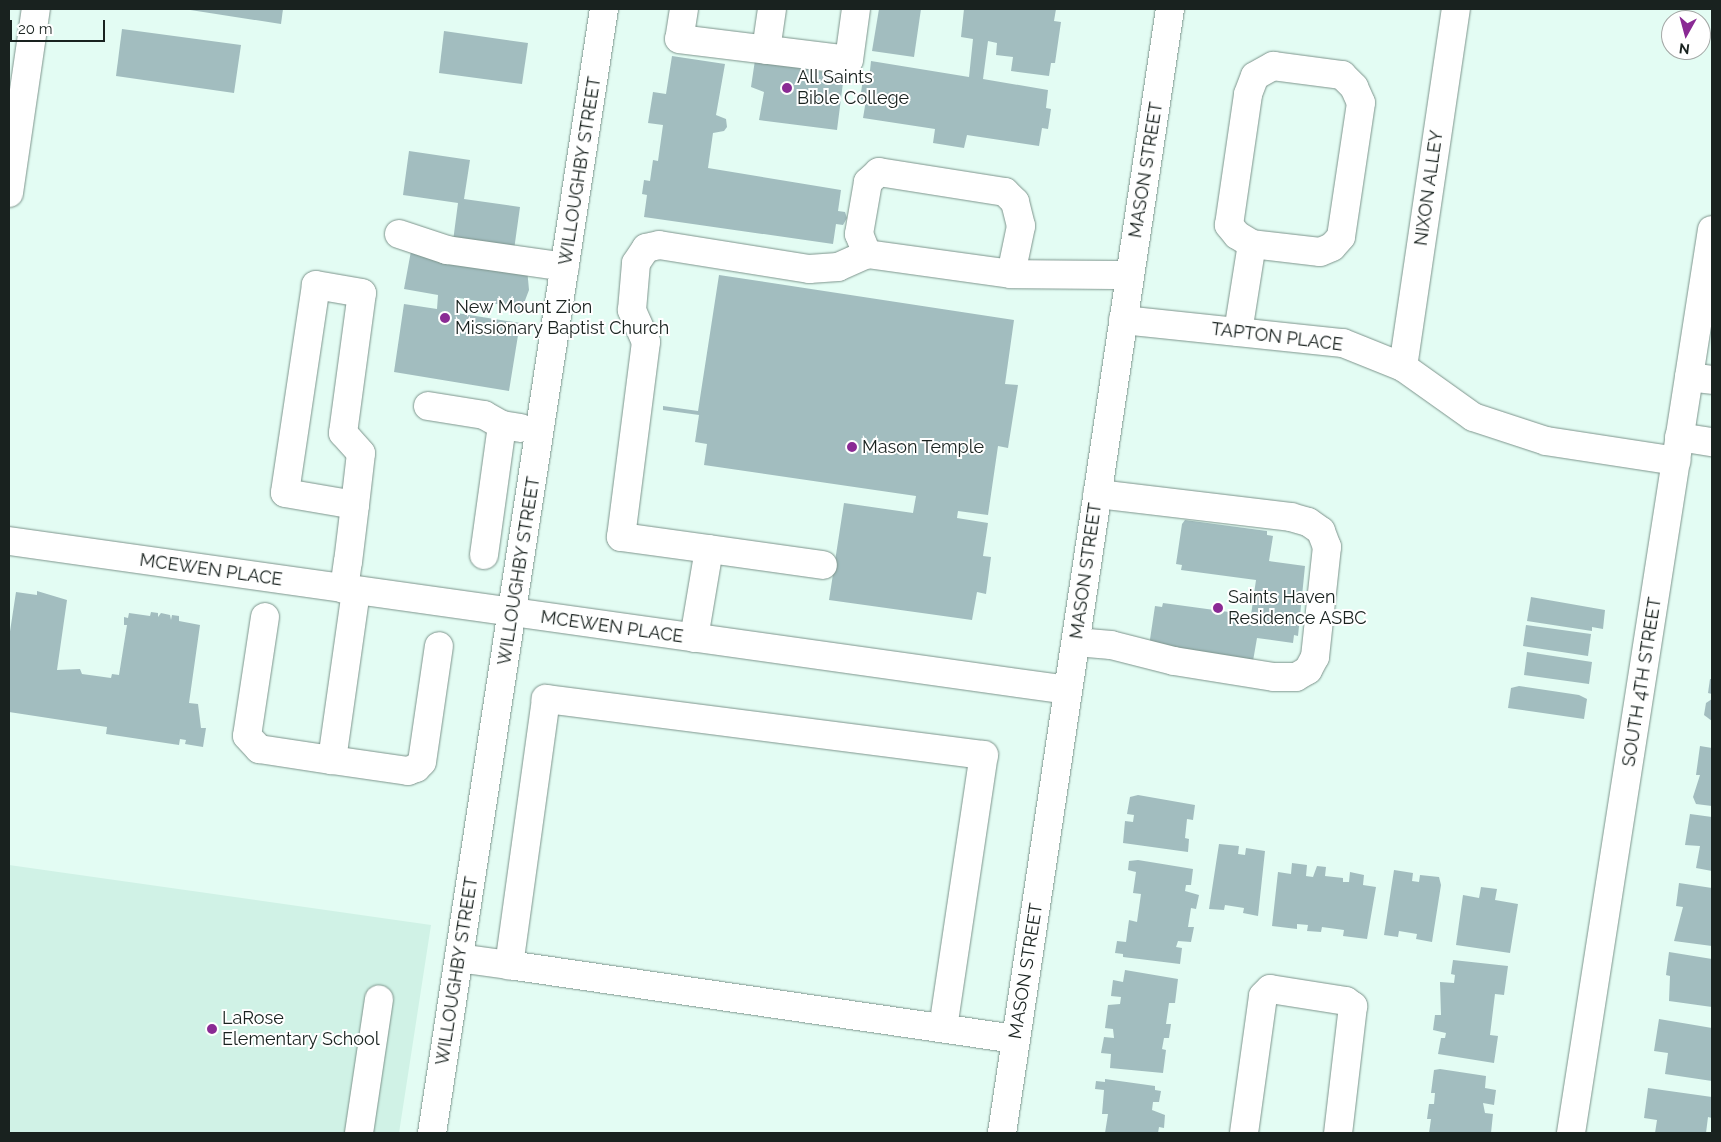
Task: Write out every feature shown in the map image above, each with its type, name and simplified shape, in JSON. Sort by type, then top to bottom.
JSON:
[{"type":"street","points":[[10,180],[36,9]]},
{"type":"street","name":"WILLOUGHBY STREET","points":[[432,1133],[604,9]]},
{"type":"street","points":[[684,9],[679,38],[849,60],[856,9]]},
{"type":"street","points":[[766,50],[772,9]]},
{"type":"street","name":"MASON STREET","points":[[1002,1133],[1170,9]]},
{"type":"street","name":"NIXON ALLEY","points":[[1403,367],[1456,9]]},
{"type":"street","points":[[1273,66],[1342,75],[1354,87],[1361,103],[1341,237],[1332,247],[1320,252],[1252,244],[1237,235],[1229,225],[1248,94],[1256,76],[1273,66]]},
{"type":"street","points":[[868,254],[859,234],[868,182],[879,172],[888,173],[1005,192],[1015,202],[1021,226],[1011,274]]},
{"type":"street","name":"SOUTH 4TH STREET","points":[[1571,1133],[1678,449],[1701,378],[1712,230]]},
{"type":"street","points":[[399,234],[447,250],[565,267]]},
{"type":"street","points":[[1238,332],[1252,244]]},
{"type":"street","points":[[823,565],[621,537],[646,342],[632,310],[636,263],[646,248],[659,245],[809,268],[838,267],[868,254],[1011,274],[1130,275]]},
{"type":"street","points":[[332,760],[350,590],[355,505],[361,452],[343,433],[362,293],[316,285],[285,493],[355,505]]},
{"type":"street","name":"TAPTON PLACE","points":[[1123,320],[1343,343],[1403,367],[1473,417],[1546,441],[1678,449],[1712,442]]},
{"type":"street","points":[[428,406],[484,415],[502,425],[540,431]]},
{"type":"street","points":[[484,555],[502,425]]},
{"type":"street","points":[[1076,642],[1111,645],[1174,661],[1274,677],[1296,677],[1308,670],[1315,657],[1327,547],[1321,531],[1308,522],[1291,518],[1097,494]]},
{"type":"street","name":"MCEWEN PLACE","points":[[9,541],[1068,690]]},
{"type":"street","points":[[694,638],[709,549]]},
{"type":"street","points":[[265,617],[247,736],[259,749],[408,771],[416,768],[422,762],[439,646]]},
{"type":"street","points":[[509,965],[546,699],[984,755],[943,1028]]},
{"type":"street","points":[[459,958],[1015,1039]]},
{"type":"street","points":[[1244,1133],[1263,996],[1270,989],[1346,1001],[1352,1006],[1338,1133]]},
{"type":"street","points":[[359,1133],[379,998]]},
{"type":"shaded area","name":"LaRose Elementary School","points":[[9,865],[431,925],[399,1133],[9,1133]]},
{"type":"building","points":[[184,9],[283,9],[281,24]]},
{"type":"building","points":[[879,9],[921,9],[914,57],[872,51]]},
{"type":"building","points":[[964,9],[1056,9],[1054,21],[1061,22],[1055,63],[1051,63],[1049,76],[1011,71],[1013,57],[996,55],[997,43],[988,41],[983,79],[1048,90],[1046,108],[1051,109],[1048,129],[1042,128],[1039,146],[967,135],[964,148],[933,143],[935,129],[863,118],[866,100],[860,99],[863,79],[869,80],[871,61],[969,77],[973,39],[961,37]]},
{"type":"building","points":[[122,29],[241,45],[234,93],[116,76]]},
{"type":"building","points":[[444,31],[528,43],[522,84],[439,73]]},
{"type":"building","points":[[672,56],[725,64],[716,115],[726,119],[727,127],[724,131],[713,133],[708,168],[841,190],[838,211],[845,212],[847,218],[843,225],[836,224],[833,244],[644,217],[647,195],[642,194],[644,180],[650,181],[653,160],[658,161],[663,125],[648,123],[653,92],[666,94]]},
{"type":"building","points":[[755,60],[818,68],[817,71],[844,75],[837,130],[759,120],[764,92],[751,87]]},
{"type":"building","points":[[409,151],[470,160],[464,199],[520,207],[514,250],[453,241],[458,203],[403,195]]},
{"type":"building","name":"New Mount Zion Missionary Baptist Church","points":[[411,251],[527,268],[529,290],[521,311],[509,309],[509,306],[459,298],[457,313],[520,323],[509,391],[394,372],[404,304],[437,309],[438,295],[404,289]]},
{"type":"building","name":"Mason Temple","points":[[719,275],[1014,320],[1005,384],[1018,385],[1008,448],[998,446],[988,515],[958,511],[957,518],[988,523],[983,556],[991,557],[986,594],[977,592],[972,620],[829,600],[844,503],[913,513],[916,496],[704,465],[707,444],[695,442],[699,415],[663,410],[663,406],[698,411]]},
{"type":"building","points":[[1185,520],[1267,531],[1267,535],[1273,536],[1269,561],[1305,566],[1298,636],[1294,635],[1293,643],[1257,638],[1253,661],[1149,646],[1155,606],[1162,607],[1163,603],[1251,615],[1256,580],[1181,570],[1182,565],[1176,564],[1182,524]]},
{"type":"building","points":[[37,591],[67,600],[57,670],[80,669],[82,674],[111,678],[112,674],[119,675],[127,625],[124,625],[124,617],[128,618],[129,613],[150,616],[151,612],[158,613],[158,617],[161,613],[170,615],[171,620],[172,615],[179,616],[179,621],[200,625],[189,703],[198,704],[201,728],[206,728],[203,747],[185,744],[186,740],[180,739],[179,745],[106,734],[107,727],[9,712],[9,638],[16,592],[37,595]]},
{"type":"building","points":[[1531,597],[1605,610],[1603,629],[1592,627],[1592,631],[1527,621]]},
{"type":"building","points":[[1526,625],[1591,634],[1588,656],[1523,646]]},
{"type":"building","points":[[1527,652],[1592,662],[1589,684],[1524,675]]},
{"type":"building","points":[[1710,679],[1712,679],[1712,694],[1708,693]]},
{"type":"building","points":[[1519,686],[1579,695],[1587,699],[1584,719],[1508,708],[1511,688]]},
{"type":"building","points":[[1712,699],[1712,721],[1704,715],[1706,703]]},
{"type":"building","points":[[1700,746],[1712,748],[1712,806],[1696,804],[1693,797],[1700,775],[1696,775]]},
{"type":"building","points":[[1138,795],[1195,805],[1193,820],[1187,819],[1185,838],[1189,839],[1188,852],[1123,843],[1125,821],[1133,822],[1134,815],[1127,814],[1130,797]]},
{"type":"building","points":[[1690,814],[1712,817],[1712,871],[1696,868],[1700,846],[1685,845]]},
{"type":"building","points":[[1219,844],[1239,846],[1238,854],[1245,855],[1246,848],[1265,851],[1258,916],[1243,913],[1244,908],[1225,905],[1224,910],[1209,909]]},
{"type":"building","points":[[1138,860],[1193,869],[1191,885],[1186,885],[1185,891],[1199,895],[1196,909],[1191,908],[1188,927],[1194,927],[1191,942],[1178,941],[1176,947],[1182,948],[1180,964],[1123,957],[1123,954],[1115,953],[1117,941],[1126,942],[1129,920],[1137,922],[1141,894],[1133,893],[1136,872],[1128,870],[1129,861]]},
{"type":"building","points":[[1292,863],[1307,865],[1306,876],[1313,877],[1317,866],[1326,867],[1325,876],[1343,878],[1343,882],[1349,882],[1350,872],[1364,875],[1363,885],[1376,887],[1367,939],[1343,936],[1344,930],[1322,927],[1321,932],[1307,931],[1308,925],[1297,924],[1297,929],[1272,926],[1278,872],[1291,874]]},
{"type":"building","points":[[1394,870],[1413,873],[1412,881],[1419,882],[1420,875],[1439,877],[1441,885],[1432,942],[1416,939],[1417,934],[1399,931],[1398,937],[1384,935]]},
{"type":"building","points":[[1679,883],[1712,888],[1712,946],[1674,941],[1683,907],[1676,906]]},
{"type":"building","points":[[1481,887],[1497,889],[1495,900],[1518,904],[1510,953],[1456,945],[1463,895],[1479,898]]},
{"type":"building","points":[[1669,952],[1712,959],[1712,1007],[1669,1001],[1670,976],[1666,975]]},
{"type":"building","points":[[1453,960],[1508,966],[1504,995],[1495,994],[1490,1035],[1498,1036],[1494,1063],[1438,1054],[1441,1038],[1445,1038],[1446,1033],[1433,1030],[1435,1015],[1441,1015],[1440,982],[1454,983],[1455,975],[1451,974]]},
{"type":"building","points":[[1125,970],[1178,979],[1175,1003],[1169,1003],[1166,1024],[1171,1024],[1169,1038],[1164,1038],[1162,1049],[1166,1050],[1163,1073],[1110,1068],[1111,1054],[1101,1053],[1104,1037],[1114,1038],[1113,1029],[1105,1028],[1108,1005],[1120,1004],[1121,997],[1111,996],[1113,980],[1123,982]]},
{"type":"building","points":[[1659,1019],[1712,1028],[1712,1081],[1665,1074],[1668,1053],[1654,1051]]},
{"type":"building","points":[[1440,1069],[1486,1076],[1485,1088],[1496,1090],[1494,1105],[1483,1103],[1485,1113],[1493,1114],[1491,1133],[1429,1133],[1431,1119],[1427,1119],[1429,1104],[1434,1104],[1435,1093],[1431,1093],[1434,1070]]},
{"type":"building","points":[[1105,1079],[1155,1086],[1155,1090],[1161,1091],[1159,1102],[1153,1102],[1152,1110],[1165,1115],[1164,1128],[1159,1127],[1158,1133],[1105,1133],[1108,1114],[1102,1114],[1104,1090],[1095,1089],[1096,1081],[1105,1082]]},
{"type":"building","points":[[1648,1088],[1712,1097],[1712,1118],[1708,1117],[1706,1133],[1655,1133],[1657,1120],[1644,1118]]},
{"type":"place","name":"All Saints Bible College","points":[[787,88]]},
{"type":"place","name":"New Mount Zion Missionary Baptist Church","points":[[445,318]]},
{"type":"place","name":"Mason Temple","points":[[852,447]]},
{"type":"place","name":"Saints Haven Residence ASBC","points":[[1218,608]]},
{"type":"place","name":"LaRose Elementary School","points":[[212,1029]]}]
